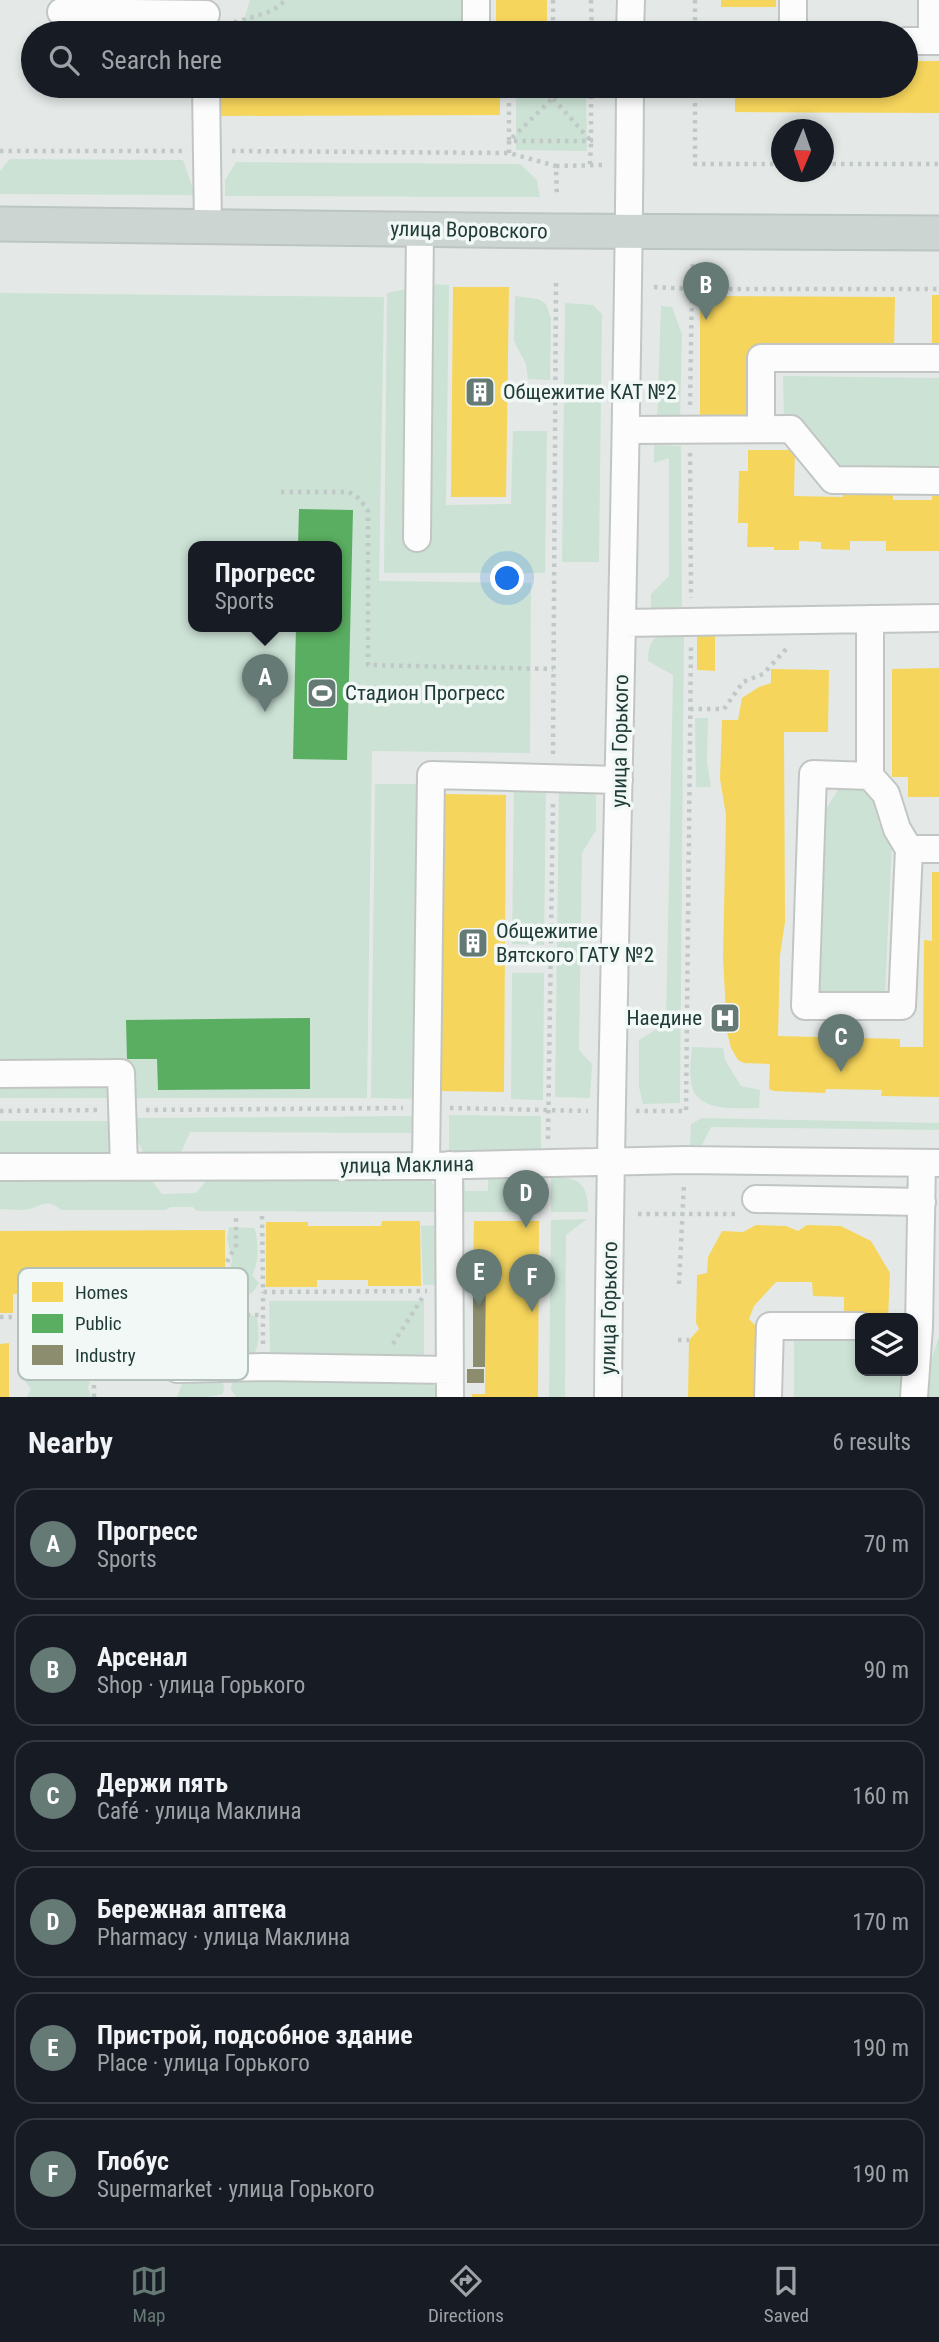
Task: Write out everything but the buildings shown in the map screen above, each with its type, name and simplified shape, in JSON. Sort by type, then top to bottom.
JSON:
[{"type":"main road","name":"улица Воровского","points":[[0,224],[939,233]]},
{"type":"street","points":[[476,0],[476,21]]},
{"type":"street","points":[[631,0],[631,21]]},
{"type":"street","points":[[793,0],[793,21]]},
{"type":"street","points":[[918,41],[936,41],[932,0]]},
{"type":"street","points":[[61,12],[206,20]]},
{"type":"street","points":[[206,98],[208,227]]},
{"type":"street","name":"улица Горького","points":[[608,1397],[627,430],[630,98]]},
{"type":"street","points":[[417,538],[420,230]]},
{"type":"street","points":[[761,429],[761,358],[939,358]]},
{"type":"street","points":[[627,430],[790,429],[833,480],[939,481]]},
{"type":"street","points":[[623,623],[939,618]]},
{"type":"street","points":[[870,619],[870,776],[886,794],[897,829],[909,849],[902,1006],[805,1006],[813,774],[870,776]]},
{"type":"street","points":[[450,1397],[438,1291],[438,1165],[428,1108],[431,775],[619,780]]},
{"type":"street","points":[[909,849],[939,849]]},
{"type":"street","points":[[0,1074],[121,1073],[124,1166]]},
{"type":"street","name":"улица Маклина","points":[[0,1167],[438,1165],[685,1160],[931,1163]]},
{"type":"street","points":[[917,1313],[922,1202],[931,1163]]},
{"type":"street","points":[[748,1207],[922,1202]]},
{"type":"street","points":[[768,1397],[770,1326],[855,1326]]},
{"type":"street","points":[[248,1367],[449,1370]]},
{"type":"street","points":[[914,1397],[915,1376]]},
{"type":"path","points":[[206,20],[272,11],[286,0]]},
{"type":"path","points":[[552,0],[553,21]]},
{"type":"path","points":[[592,0],[592,21]]},
{"type":"path","points":[[695,0],[695,21]]},
{"type":"path","points":[[509,98],[509,153]]},
{"type":"path","points":[[509,141],[553,98]]},
{"type":"path","points":[[555,98],[592,141]]},
{"type":"path","points":[[590,165],[592,98]]},
{"type":"path","points":[[695,98],[695,164],[771,164]]},
{"type":"path","points":[[509,141],[592,141]]},
{"type":"path","points":[[0,151],[509,153],[556,166],[609,164]]},
{"type":"path","points":[[834,164],[939,164]]},
{"type":"path","points":[[556,166],[557,197]]},
{"type":"path","points":[[654,287],[692,289],[693,260]]},
{"type":"path","points":[[548,1151],[556,282]]},
{"type":"path","points":[[281,492],[349,492],[360,499],[368,511],[368,665],[554,669]]},
{"type":"path","points":[[690,709],[724,709],[743,682],[763,674],[788,646]]},
{"type":"path","points":[[0,1111],[428,1108],[589,1111]]},
{"type":"path","points":[[679,1284],[685,1174]]},
{"type":"path","points":[[638,1214],[682,1214],[748,1207]]},
{"type":"path","points":[[227,1262],[236,1245],[236,1215]]},
{"type":"path","points":[[262,1216],[263,1367]]},
{"type":"path","points":[[263,1292],[438,1291]]},
{"type":"path","points":[[388,1351],[438,1291]]},
{"type":"path","points":[[248,1315],[262,1315]]},
{"type":"path","points":[[0,1317],[18,1317]]},
{"type":"path","points":[[678,1340],[689,1340]]},
{"type":"green space","points":[[250,0],[480,0],[476,21],[244,21]]},
{"type":"green space","points":[[516,98],[586,98],[587,151],[516,150]]},
{"type":"green space","points":[[10,159],[183,160],[195,195],[0,194],[0,171]]},
{"type":"green space","points":[[236,162],[520,164],[537,180],[540,197],[225,196],[225,180]]},
{"type":"green space","points":[[430,284],[449,285],[446,505],[511,504],[513,431],[547,431],[545,573],[384,573],[387,293]]},
{"type":"green space","points":[[0,293],[384,297],[379,581],[531,583],[530,753],[372,751],[367,1098],[0,1098]]},
{"type":"green space","points":[[515,296],[538,299],[546,304],[551,318],[550,380],[528,379],[526,364],[514,341]]},
{"type":"green space","points":[[565,303],[593,305],[602,314],[599,562],[562,562]]},
{"type":"green space","points":[[661,306],[672,307],[682,334],[680,422],[657,423]]},
{"type":"green space","points":[[783,376],[939,378],[939,474],[838,473],[784,421]]},
{"type":"green space","points":[[654,445],[681,446],[682,616],[651,611],[651,594],[669,576],[669,458],[654,463]]},
{"type":"green space","points":[[666,632],[684,632],[680,1103],[643,1104],[639,1087],[639,1040],[666,1023],[673,675],[648,661],[651,643]]},
{"type":"green space","points":[[695,718],[708,718],[707,762],[711,787],[696,787]]},
{"type":"green space","points":[[375,784],[425,784],[423,1099],[371,1098]]},
{"type":"green space","points":[[514,784],[546,784],[544,945],[512,944]]},
{"type":"green space","points":[[559,784],[596,785],[596,830],[582,853],[579,1050],[592,1064],[590,1098],[555,1097]]},
{"type":"green space","points":[[841,785],[869,786],[879,824],[892,843],[885,994],[812,993],[818,822]]},
{"type":"green space","points":[[512,973],[544,973],[543,1100],[511,1099]]},
{"type":"green space","points":[[692,1047],[723,1048],[725,1060],[741,1086],[760,1090],[759,1108],[718,1107],[700,1099],[691,1082]]},
{"type":"green space","points":[[449,1115],[541,1116],[541,1151],[449,1151]]},
{"type":"green space","points":[[419,1116],[418,1133],[190,1132],[179,1157],[145,1156],[137,1138],[134,1118]]},
{"type":"green space","points":[[702,1118],[939,1123],[939,1130],[711,1127],[702,1145],[690,1145],[691,1124]]},
{"type":"green space","points":[[0,1121],[110,1121],[109,1153],[0,1154]]},
{"type":"green space","points":[[149,1177],[162,1194],[196,1193],[208,1179],[423,1177],[435,1187],[437,1212],[197,1211],[193,1207],[170,1207],[166,1210],[61,1210],[52,1204],[26,1210],[0,1209],[0,1180]]},
{"type":"green space","points":[[464,1177],[465,1191],[488,1191],[488,1177],[541,1177],[541,1212],[456,1212],[452,1178]]},
{"type":"green space","points":[[551,1177],[569,1178],[580,1184],[586,1194],[588,1212],[551,1212]]},
{"type":"green space","points":[[587,1219],[566,1235],[565,1397],[549,1397],[551,1220]]},
{"type":"green space","points":[[438,1225],[439,1285],[423,1285],[421,1226]]},
{"type":"green space","points":[[229,1227],[254,1228],[256,1233],[257,1258],[252,1275],[259,1283],[248,1295],[248,1268],[230,1268],[232,1260],[227,1238]]},
{"type":"green space","points":[[269,1301],[424,1301],[424,1355],[270,1355]]},
{"type":"green space","points":[[248,1312],[257,1318],[259,1334],[258,1344],[251,1358],[248,1358]]},
{"type":"green space","points":[[794,1334],[855,1335],[855,1376],[908,1376],[907,1397],[794,1397]]},
{"type":"green space","points":[[939,1336],[939,1397],[925,1397],[925,1380]]},
{"type":"green space","points":[[248,1376],[423,1378],[435,1386],[442,1397],[236,1397],[231,1389],[232,1380],[248,1380]]},
{"type":"green space","points":[[25,1380],[91,1380],[88,1387],[91,1397],[27,1397],[31,1389]]},
{"type":"green space","points":[[184,1380],[219,1380],[224,1385],[223,1394],[177,1397]]},
{"type":"place","name":"Арсенал","points":[[706,320]]},
{"type":"place","name":"Общежитие КАТ №2","points":[[480,392]]},
{"type":"place","name":"Стадион Прогресс","points":[[322,693]]},
{"type":"place","name":"Прогресс","points":[[265,712]]},
{"type":"place","name":"Общежитие Вятского ГАТУ №2","points":[[473,943]]},
{"type":"place","name":"Наедине","points":[[725,1018]]},
{"type":"place","name":"Держи пять","points":[[841,1072]]},
{"type":"place","name":"Бережная аптека","points":[[526,1228]]},
{"type":"place","name":"Пристрой, подсобное здание","points":[[479,1307]]},
{"type":"place","name":"Глобус","points":[[532,1312]]}]
